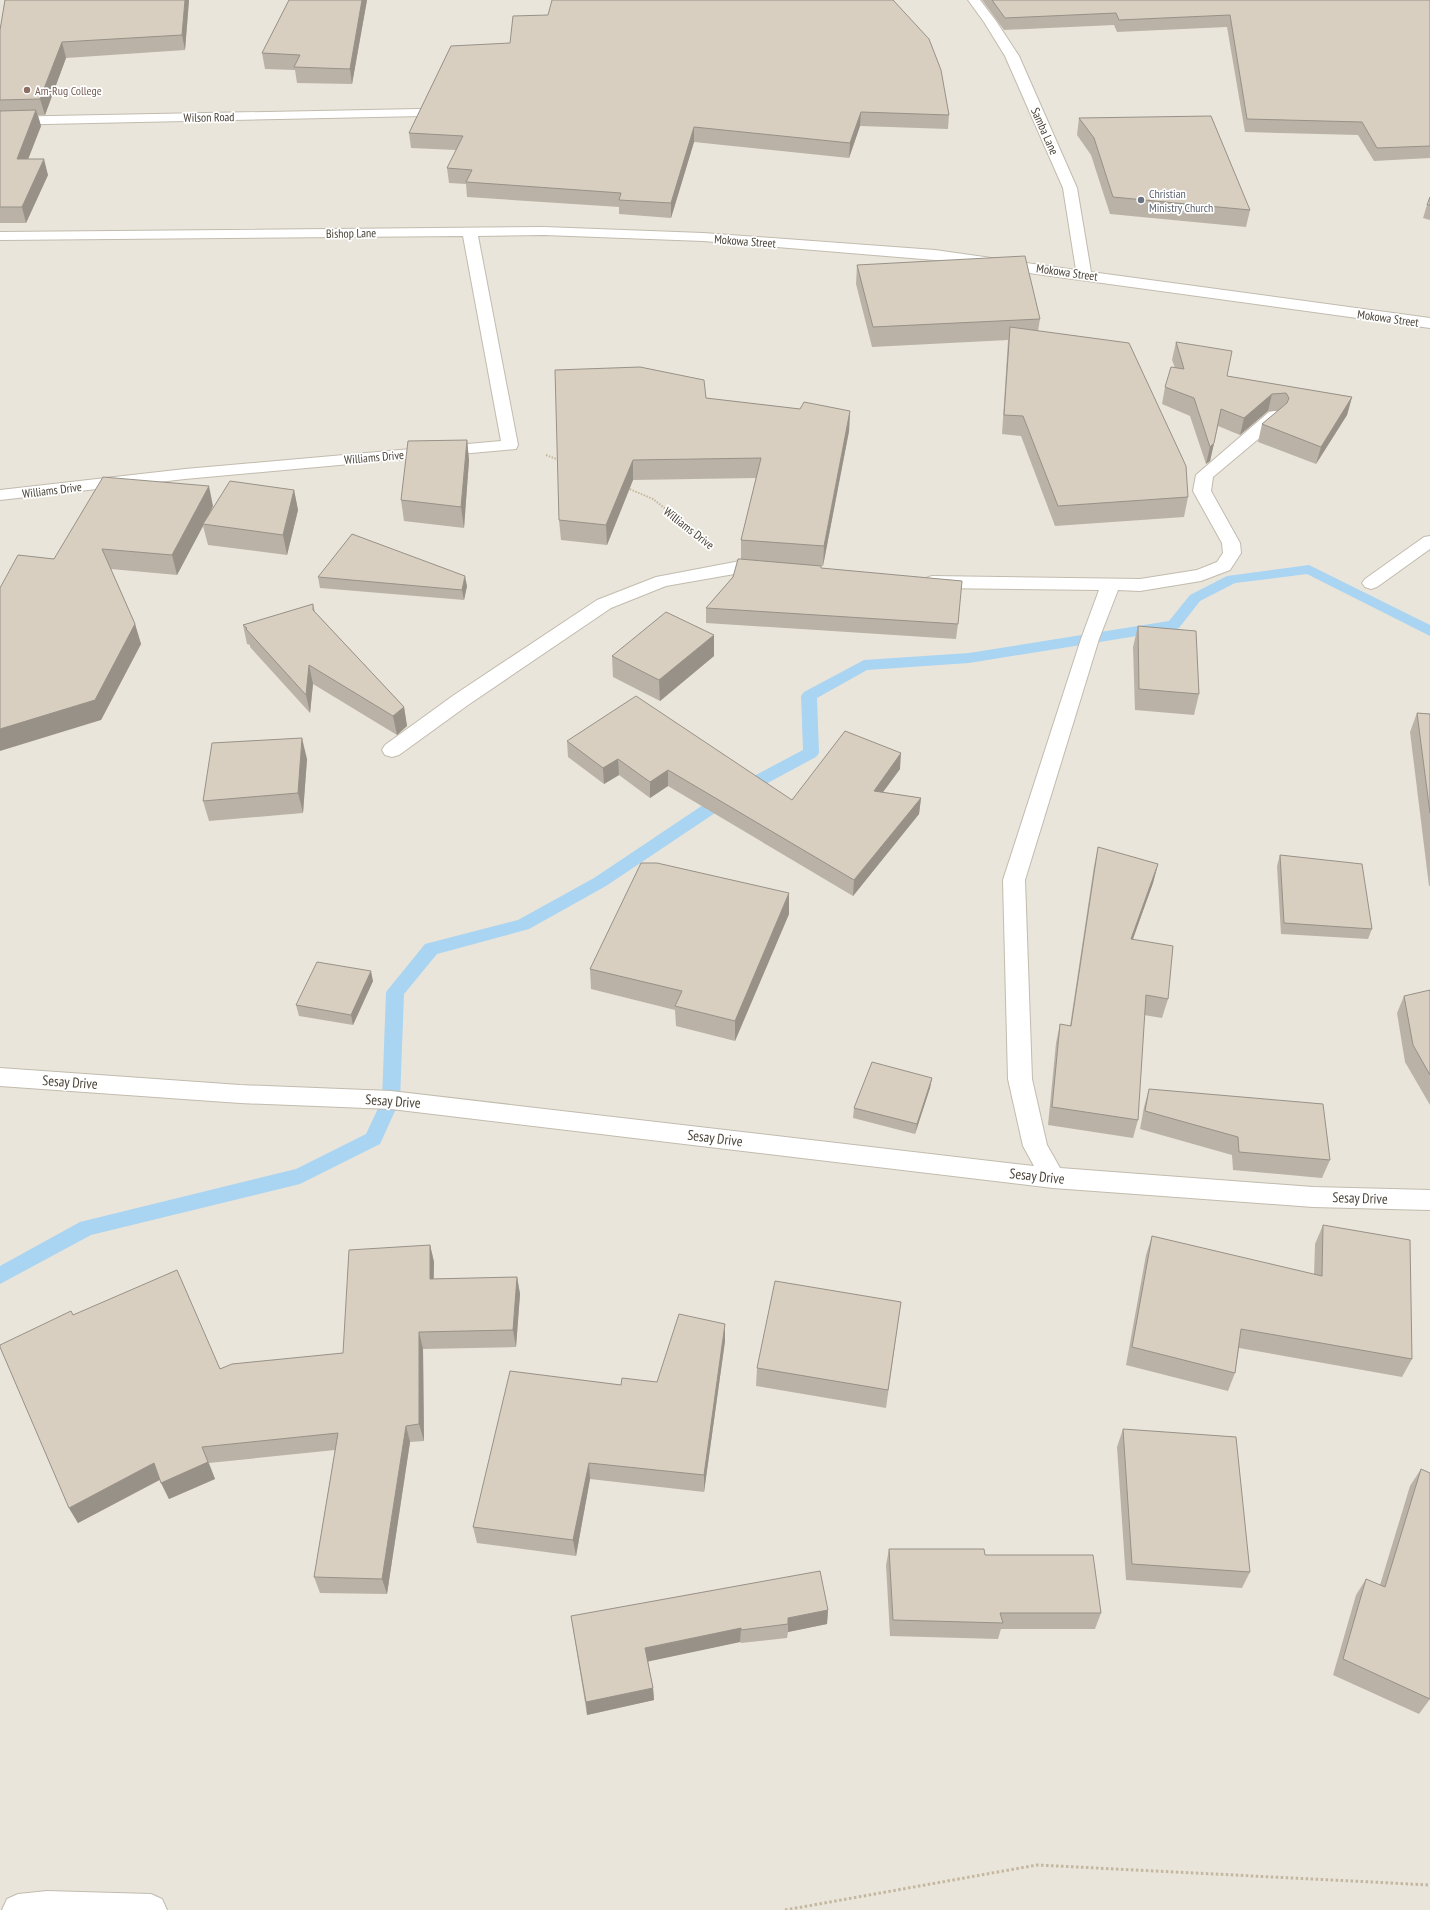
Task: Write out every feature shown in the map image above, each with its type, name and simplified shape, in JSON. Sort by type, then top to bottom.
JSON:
[{"type":"street","name":"Samba Lane","points":[[974,0],[990,21],[1012,56],[1070,188],[1084,274]]},
{"type":"street","name":"Wilson Road","points":[[0,121],[419,113]]},
{"type":"street","name":"Bishop Lane","points":[[0,236],[544,231],[702,237]]},
{"type":"street","points":[[470,232],[510,445]]},
{"type":"street","name":"Mokowa Street","points":[[702,237],[935,255],[1084,274],[1430,323]]},
{"type":"street","points":[[918,582],[1140,584],[1201,575],[1224,566],[1232,553],[1231,543],[1202,491],[1205,474],[1275,416]]},
{"type":"street","name":"Williams Drive","points":[[0,496],[185,474],[510,445]]},
{"type":"street","points":[[1371,583],[1430,541]]},
{"type":"street","points":[[392,750],[461,700],[604,604],[662,580],[740,567],[786,571]]},
{"type":"street","points":[[1053,1178],[1035,1146],[1020,1079],[1014,880],[1090,638],[1111,584]]},
{"type":"street","name":"Sesay Drive","points":[[0,1077],[240,1094],[391,1100],[1053,1178],[1313,1197],[1430,1200]]},
{"type":"street","points":[[18,1910],[47,1907],[151,1910]]},
{"type":"path","points":[[510,445],[560,460]]},
{"type":"path","name":"Williams Drive","points":[[624,487],[652,499],[740,567]]},
{"type":"path","points":[[785,1910],[1037,1865],[1430,1885]]},
{"type":"shaded area","points":[[0,0],[1430,0],[1430,1910],[0,1910]]},
{"type":"building","points":[[5,0],[185,0],[182,35],[62,42],[40,99],[0,100],[0,30]]},
{"type":"building","points":[[289,0],[362,0],[350,69],[294,67],[300,55],[262,53]]},
{"type":"building","points":[[552,0],[893,0],[929,39],[941,70],[949,115],[861,112],[850,143],[694,127],[671,203],[619,200],[621,193],[466,182],[472,170],[447,168],[463,136],[409,133],[451,46],[510,43],[513,16],[548,15]]},
{"type":"building","points":[[992,0],[1430,0],[1430,146],[1377,148],[1362,122],[1247,119],[1230,15],[1119,20],[1116,13],[1005,18]]},
{"type":"building","points":[[36,110],[17,159],[44,159],[22,207],[0,207],[0,111]]},
{"type":"building","points":[[1211,116],[1250,210],[1113,197],[1094,138],[1079,118]]},
{"type":"building","points":[[1430,197],[1430,205],[1427,205]]},
{"type":"building","points":[[1025,256],[1040,319],[873,327],[857,265]]},
{"type":"building","points":[[1010,327],[1129,343],[1186,466],[1188,497],[1058,506],[1023,416],[1004,415]]},
{"type":"building","points":[[1176,342],[1232,351],[1227,376],[1352,397],[1321,447],[1262,424],[1287,403],[1289,398],[1286,393],[1272,394],[1244,418],[1221,409],[1214,443],[1210,447],[1194,398],[1165,387],[1171,367],[1184,369]]},
{"type":"building","points":[[640,367],[704,380],[706,398],[800,409],[804,402],[850,411],[824,546],[741,540],[761,458],[633,460],[606,525],[559,520],[555,370]]},
{"type":"building","points":[[467,440],[461,507],[401,500],[408,441]]},
{"type":"building","points":[[103,477],[209,486],[172,555],[102,549],[135,624],[95,700],[0,729],[0,588],[18,555],[54,559]]},
{"type":"building","points":[[230,481],[294,490],[283,535],[203,524]]},
{"type":"building","points":[[352,534],[465,576],[462,590],[318,577]]},
{"type":"building","points":[[738,559],[962,581],[958,624],[706,608],[733,577]]},
{"type":"building","points":[[313,604],[313,610],[404,707],[393,716],[309,665],[306,695],[243,625]]},
{"type":"building","points":[[666,612],[714,635],[659,680],[612,656]]},
{"type":"building","points":[[1138,626],[1196,631],[1199,694],[1139,689]]},
{"type":"building","points":[[636,696],[792,800],[845,731],[901,753],[874,791],[921,798],[854,880],[668,770],[650,782],[618,759],[603,768],[567,741]]},
{"type":"building","points":[[1417,713],[1430,714],[1430,813]]},
{"type":"building","points":[[302,738],[298,793],[203,801],[212,743]]},
{"type":"building","points":[[1098,847],[1158,864],[1131,939],[1173,946],[1168,999],[1146,995],[1138,1120],[1052,1107],[1060,1024],[1071,1026]]},
{"type":"building","points":[[1280,855],[1362,864],[1372,929],[1284,923]]},
{"type":"building","points":[[641,863],[657,863],[789,893],[735,1021],[675,1006],[682,991],[590,969]]},
{"type":"building","points":[[317,962],[371,971],[351,1015],[296,1005]]},
{"type":"building","points":[[1430,990],[1430,1075],[1413,1045],[1404,996]]},
{"type":"building","points":[[872,1062],[932,1078],[917,1124],[854,1108]]},
{"type":"building","points":[[1149,1089],[1323,1104],[1330,1160],[1239,1152],[1238,1137],[1145,1111]]},
{"type":"building","points":[[1323,1225],[1410,1240],[1412,1359],[1241,1329],[1235,1373],[1132,1347],[1152,1236],[1322,1276]]},
{"type":"building","points":[[430,1245],[430,1279],[517,1277],[513,1330],[419,1332],[419,1424],[406,1426],[382,1579],[314,1577],[338,1433],[202,1447],[208,1462],[161,1483],[154,1463],[69,1508],[0,1345],[71,1311],[73,1315],[177,1270],[220,1369],[232,1364],[343,1353],[349,1250]]},
{"type":"building","points":[[775,1281],[901,1302],[888,1390],[757,1368]]},
{"type":"building","points":[[679,1314],[725,1324],[704,1475],[589,1463],[573,1540],[473,1527],[510,1371],[621,1385],[622,1378],[657,1382]]},
{"type":"building","points":[[1123,1429],[1236,1437],[1250,1572],[1132,1564]]},
{"type":"building","points":[[1421,1469],[1430,1473],[1430,1699],[1343,1659],[1366,1579],[1385,1587]]},
{"type":"building","points":[[889,1549],[984,1549],[985,1555],[1093,1555],[1101,1613],[1000,1613],[1003,1623],[893,1620]]},
{"type":"building","points":[[820,1571],[828,1610],[788,1618],[788,1624],[741,1630],[741,1628],[645,1648],[653,1688],[586,1702],[571,1616]]},
{"type":"waterway","points":[[0,1276],[87,1228],[300,1176],[373,1139],[391,1100],[395,992],[431,949],[523,925],[600,882],[724,799],[811,753],[809,696],[864,665],[969,658],[1174,625],[1195,598],[1232,579],[1309,569],[1430,631]]},
{"type":"place","name":"Am-Rug College","points":[[27,90]]},
{"type":"place","name":"Christian Ministry Church","points":[[1141,200]]}]
